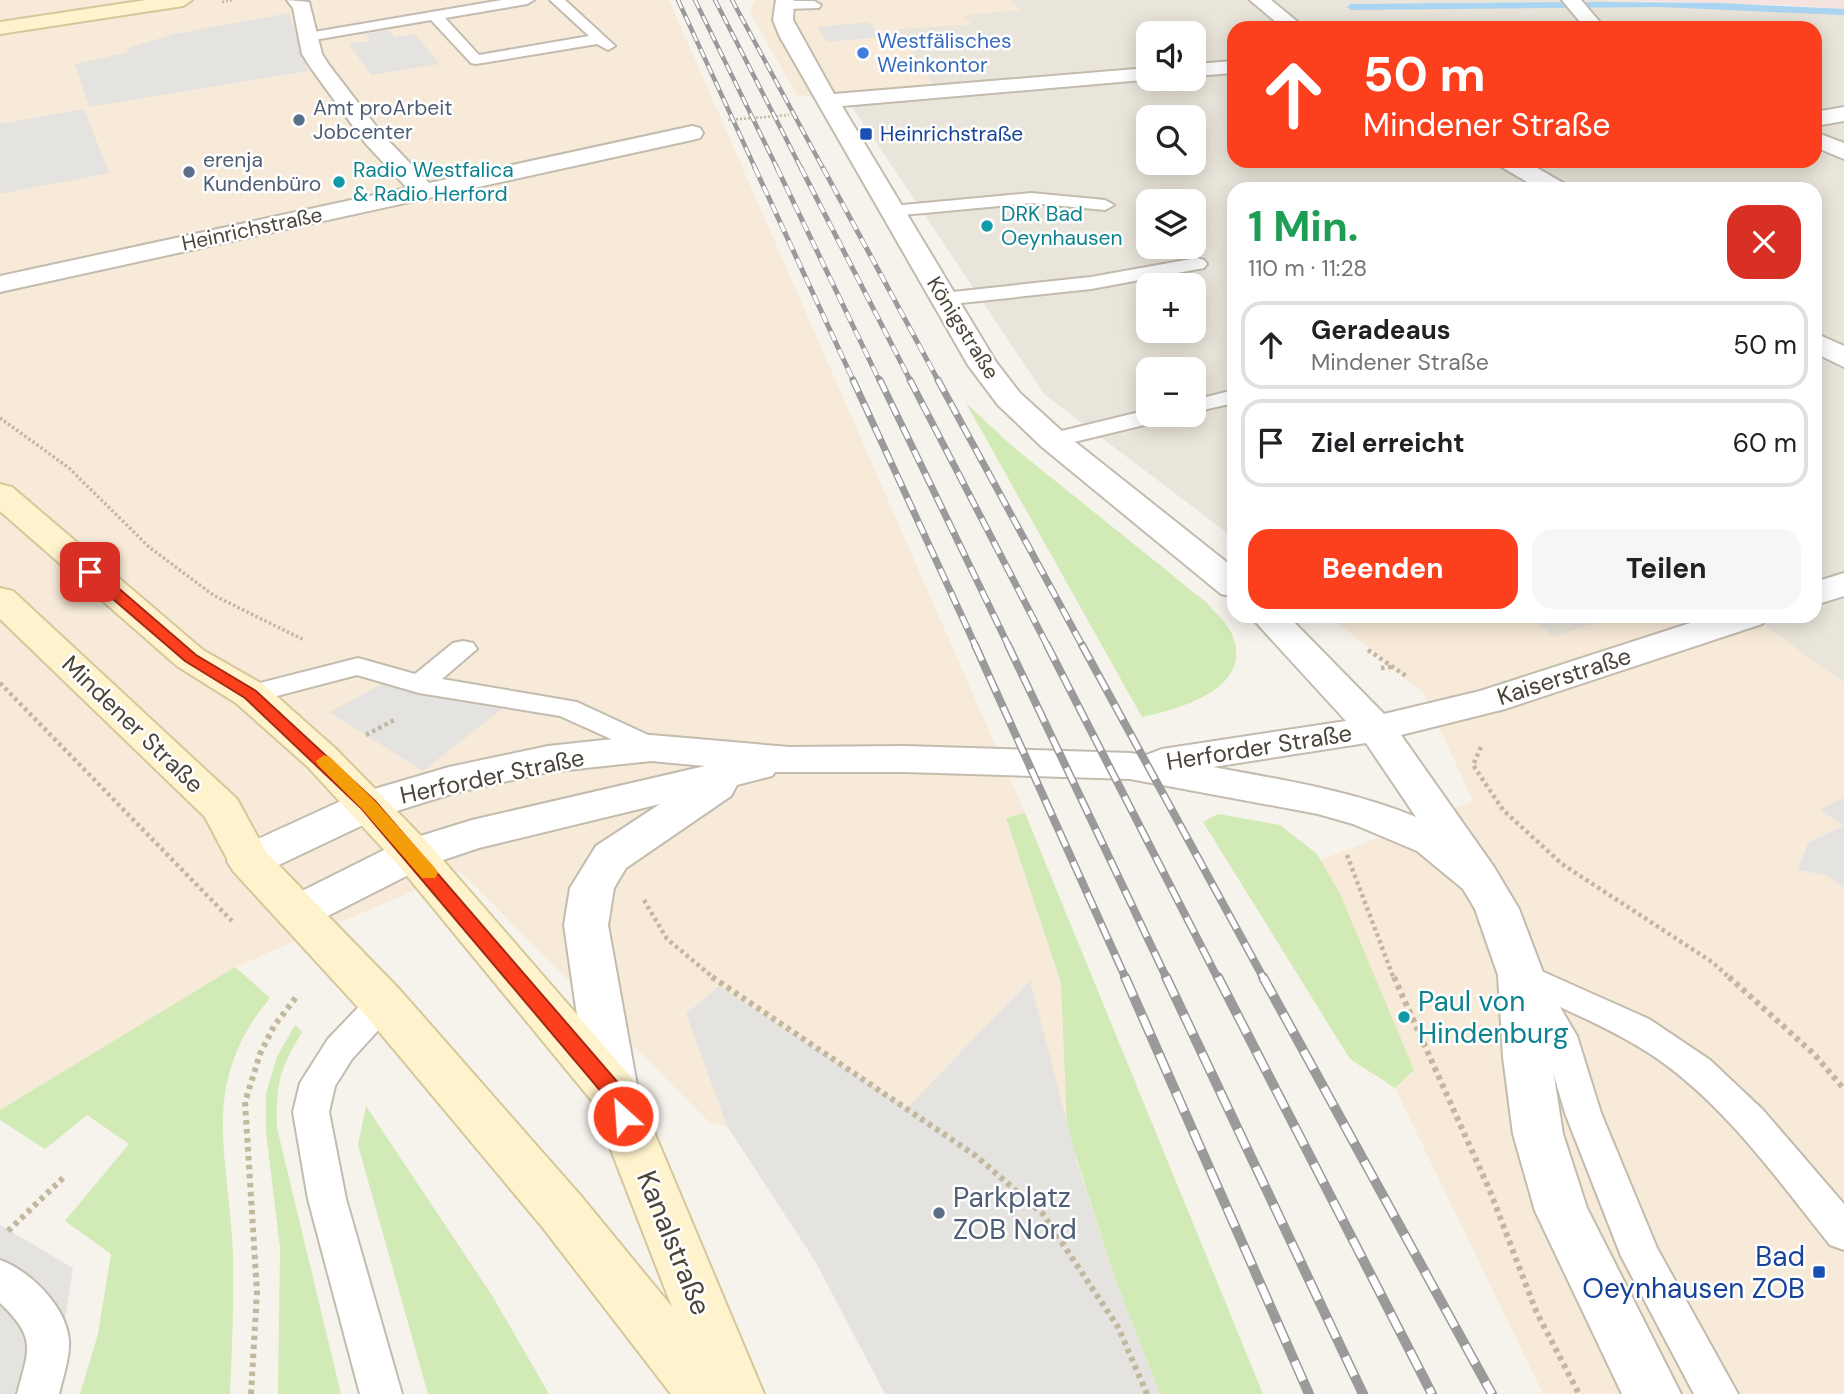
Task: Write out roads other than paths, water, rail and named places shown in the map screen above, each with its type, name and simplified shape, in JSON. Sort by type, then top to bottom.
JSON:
[{"type":"main road","points":[[0,28],[183,0]]},
{"type":"main road","points":[[0,494],[190,658],[250,694],[369,805]]},
{"type":"main road","name":"Mindener Straße","points":[[0,599],[222,809],[249,861]]},
{"type":"main road","name":"Kanalstraße","points":[[369,805],[613,1091],[735,1394]]},
{"type":"main road","name":"Kanalstraße","points":[[249,861],[383,1003],[562,1212],[707,1394]]},
{"type":"street","points":[[296,0],[302,6],[312,54],[374,139],[423,191]]},
{"type":"street","points":[[1259,0],[1286,21]]},
{"type":"street","name":"Königstraße","points":[[784,3],[783,20],[790,37],[983,365],[1009,398],[1054,440],[1227,580]]},
{"type":"street","points":[[1576,6],[1589,21]]},
{"type":"street","points":[[1206,69],[1227,68]]},
{"type":"street","points":[[829,106],[1136,75]]},
{"type":"street","points":[[1822,118],[1844,114]]},
{"type":"street","name":"Heinrichstraße","points":[[0,284],[692,133]]},
{"type":"street","points":[[1822,142],[1844,152]]},
{"type":"street","points":[[1520,168],[1544,182]]},
{"type":"street","points":[[1822,345],[1844,358]]},
{"type":"street","points":[[1822,592],[1844,584]]},
{"type":"street","points":[[1275,623],[1376,729]]},
{"type":"street","name":"Kaiserstraße","points":[[1376,729],[1491,700],[1728,623]]},
{"type":"street","name":"Herforder Straße","points":[[1130,766],[1376,729],[1479,878],[1497,909],[1521,975],[1527,1058],[1538,1134],[1561,1211],[1652,1394]]},
{"type":"street","name":"Herforder Straße","points":[[249,861],[369,805],[449,781],[548,759],[651,748],[789,760],[905,759],[1130,766],[1319,800],[1368,814],[1432,841],[1479,878]]},
{"type":"street","name":"Herforder Straße","points":[[298,912],[413,854],[472,835],[789,760]]},
{"type":"street","name":"Herforder Straße","points":[[613,1091],[586,925],[592,888],[611,857],[739,772]]},
{"type":"lane","points":[[308,37],[527,0]]},
{"type":"lane","points":[[435,16],[476,60],[604,43],[560,0]]},
{"type":"lane","points":[[784,3],[814,5]]},
{"type":"lane","points":[[892,211],[1031,198],[1105,205]]},
{"type":"lane","points":[[943,299],[1091,283],[1197,264]]},
{"type":"lane","points":[[1206,403],[1227,398]]},
{"type":"lane","points":[[1054,440],[1136,420]]},
{"type":"lane","points":[[419,684],[463,649]]},
{"type":"lane","points":[[250,694],[358,666],[419,684],[567,708],[651,748]]},
{"type":"lane","points":[[1521,975],[1638,1030],[1688,1064],[1749,1118],[1844,1233]]},
{"type":"lane","points":[[1521,975],[1560,1036],[1583,1113],[1641,1256],[1717,1394]]},
{"type":"lane","points":[[381,1394],[327,1199],[311,1112],[318,1083],[340,1049],[383,1003]]},
{"type":"lane","points":[[0,1278],[38,1311],[49,1331],[46,1362],[37,1394]]},
{"type":"waterway","points":[[1351,7],[1659,5],[1844,12]]},
{"type":"railway","points":[[678,0],[756,170]]},
{"type":"railway","points":[[695,0],[778,170]]},
{"type":"railway","points":[[715,0],[802,170]]},
{"type":"railway","points":[[732,0],[824,170]]},
{"type":"railway","points":[[755,168],[854,382]]},
{"type":"railway","points":[[777,168],[880,382]]},
{"type":"railway","points":[[801,168],[911,382]]},
{"type":"railway","points":[[823,168],[939,382]]},
{"type":"railway","points":[[853,380],[976,647]]},
{"type":"railway","points":[[880,380],[1009,647]]},
{"type":"railway","points":[[910,380],[1048,647]]},
{"type":"railway","points":[[938,380],[1083,647]]},
{"type":"railway","points":[[975,645],[1126,979]]},
{"type":"railway","points":[[1008,645],[1167,979]]},
{"type":"railway","points":[[1047,645],[1218,979]]},
{"type":"railway","points":[[1082,645],[1264,979]]},
{"type":"railway","points":[[1125,977],[1309,1394]]},
{"type":"railway","points":[[1166,977],[1363,1394]]},
{"type":"railway","points":[[1218,977],[1432,1394]]},
{"type":"railway","points":[[1263,977],[1492,1394]]},
{"type":"place","name":"Westfälisches Weinkontor","points":[[863,53]]},
{"type":"place","name":"Amt proArbeit Jobcenter","points":[[299,120]]},
{"type":"place","name":"Heinrichstraße","points":[[866,134]]},
{"type":"place","name":"erenja Kundenbüro","points":[[189,172]]},
{"type":"place","name":"Radio Westfalica & Radio Herford","points":[[339,182]]},
{"type":"place","name":"DRK Bad Oeynhausen","points":[[987,226]]},
{"type":"place","name":"Paul von Hindenburg","points":[[1404,1017]]},
{"type":"place","name":"Parkplatz ZOB Nord","points":[[939,1213]]},
{"type":"place","name":"Bad Oeynhausen ZOB","points":[[1819,1272]]}]
